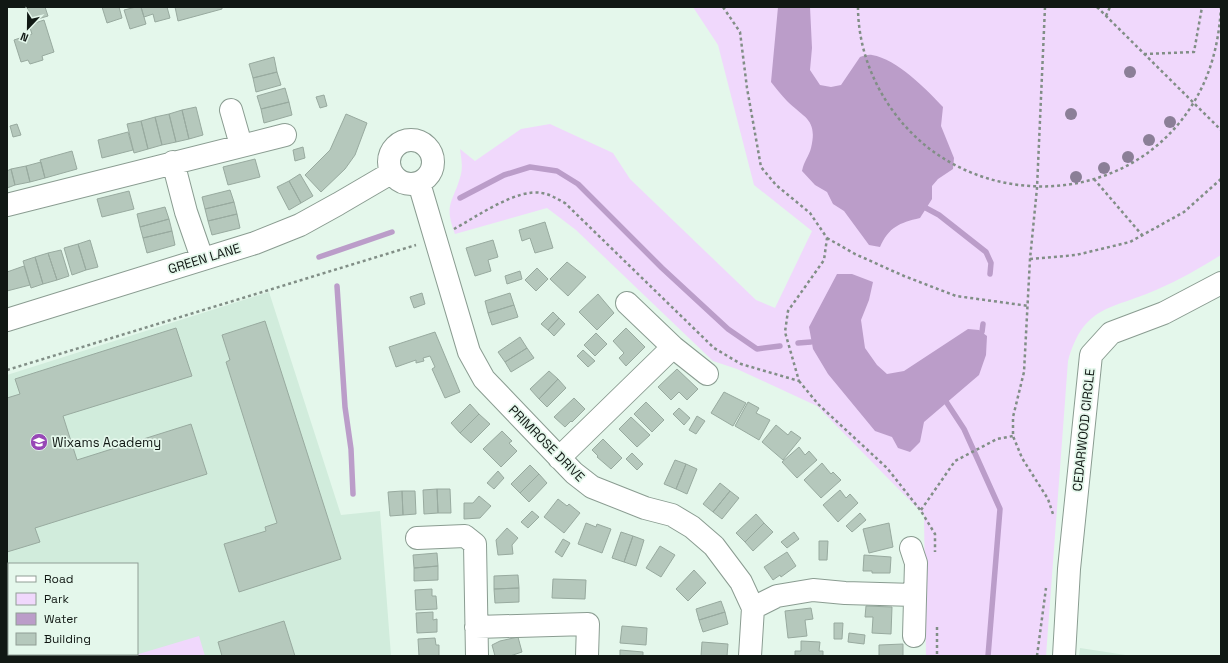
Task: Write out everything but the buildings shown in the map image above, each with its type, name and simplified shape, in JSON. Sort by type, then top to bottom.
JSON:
[{"type":"street","points":[[231,110],[241,145]]},
{"type":"street","points":[[7,205],[285,135]]},
{"type":"street","points":[[414,139],[427,145],[431,150],[434,159],[433,169],[428,178],[419,183],[411,184],[404,183],[391,173],[389,163],[390,153],[396,145],[405,140],[414,139]]},
{"type":"street","points":[[173,162],[186,212],[202,258]]},
{"type":"street","name":"GREEN LANE","points":[[7,320],[202,258],[255,243],[300,225],[391,173]]},
{"type":"street","name":"PRIMROSE DRIVE","points":[[419,183],[468,352],[484,379],[559,458],[574,473],[592,487],[645,508],[672,515],[692,527],[714,546],[742,582],[753,608],[750,656]]},
{"type":"street","name":"CEDARWOOD CIRCLE","points":[[1064,656],[1076,575],[1091,355],[1111,333],[1164,313],[1221,283]]},
{"type":"street","points":[[627,303],[673,347],[707,374]]},
{"type":"street","points":[[559,458],[673,347]]},
{"type":"street","points":[[418,538],[465,536],[475,544],[477,656]]},
{"type":"street","points":[[911,548],[916,563],[914,636]]},
{"type":"street","points":[[753,608],[777,596],[813,590],[845,593],[916,595]]},
{"type":"street","points":[[476,627],[588,624],[587,656]]},
{"type":"path","points":[[723,7],[740,32],[747,88],[761,167],[776,185],[810,213],[827,238],[862,257],[956,296],[1029,306]]},
{"type":"path","points":[[858,7],[864,49],[874,80],[886,102],[900,121],[917,139],[936,154],[979,177],[1003,183],[1037,188],[1076,184],[1122,168],[1143,155],[1162,140],[1179,122],[1194,102],[1206,80],[1220,30],[1221,7]]},
{"type":"path","points":[[1045,7],[1037,188],[1030,259],[1029,306],[1024,372],[1013,417],[1013,436],[1022,458],[1048,499],[1055,522]]},
{"type":"path","points":[[1097,7],[1221,130]]},
{"type":"path","points":[[1106,16],[1110,7]]},
{"type":"path","points":[[1144,54],[1194,52],[1202,7]]},
{"type":"path","points":[[1094,178],[1142,235]]},
{"type":"path","points":[[1030,259],[1076,255],[1130,242],[1184,212],[1221,179]]},
{"type":"path","points":[[7,370],[171,318],[398,252],[434,238],[508,200],[525,193],[540,192],[553,196],[565,203],[714,348],[741,364],[799,381]]},
{"type":"path","points":[[827,238],[824,260],[788,311],[785,332],[799,381],[818,404],[887,468],[921,511],[935,534],[935,556]]},
{"type":"path","points":[[921,511],[955,461],[997,439],[1013,436]]},
{"type":"path","points":[[1037,656],[1046,586]]},
{"type":"path","points":[[936,625],[937,656]]},
{"type":"shaded area","points":[[269,292],[341,515],[380,511],[391,656],[7,656],[7,375]]},
{"type":"shaded area","points":[[1080,648],[1132,656],[1079,656]]},
{"type":"green space","points":[[693,7],[1221,7],[1221,255],[1165,286],[1112,306],[1101,312],[1091,319],[1082,329],[1074,343],[1068,361],[1046,656],[926,656],[924,515],[817,406],[737,369],[713,361],[576,230],[547,208],[455,234],[450,209],[462,171],[460,149],[475,161],[521,129],[550,124],[613,153],[630,179],[756,300],[775,308],[812,231],[754,185],[718,45]]},
{"type":"green space","points":[[199,636],[205,656],[132,656]]},
{"type":"water","points":[[778,7],[810,7],[812,48],[810,70],[820,85],[831,87],[841,85],[860,57],[871,55],[882,58],[901,68],[920,84],[943,107],[941,126],[954,158],[953,169],[938,179],[932,186],[932,199],[920,218],[900,224],[891,230],[883,240],[880,247],[869,245],[844,211],[833,204],[827,192],[815,185],[802,171],[811,148],[813,138],[811,125],[804,116],[785,99],[771,82]]},
{"type":"water","points":[[837,274],[852,274],[873,282],[869,300],[861,320],[865,348],[877,365],[887,374],[904,371],[968,329],[979,330],[987,336],[986,355],[979,375],[924,422],[920,442],[910,452],[898,448],[892,437],[875,431],[828,374],[813,349],[809,327]]},
{"type":"waterway","points":[[460,198],[504,175],[530,167],[557,171],[578,184],[662,268],[728,329],[757,349],[780,346]]},
{"type":"waterway","points":[[926,208],[939,215],[986,252],[991,263],[990,274]]},
{"type":"waterway","points":[[319,257],[392,232]]},
{"type":"waterway","points":[[337,286],[345,407],[351,449],[353,494]]},
{"type":"waterway","points":[[982,332],[983,324]]},
{"type":"waterway","points":[[798,343],[811,342]]},
{"type":"waterway","points":[[947,403],[964,429],[1000,509],[988,656]]},
{"type":"place","name":"Wixams Academy","points":[[39,442]]}]
